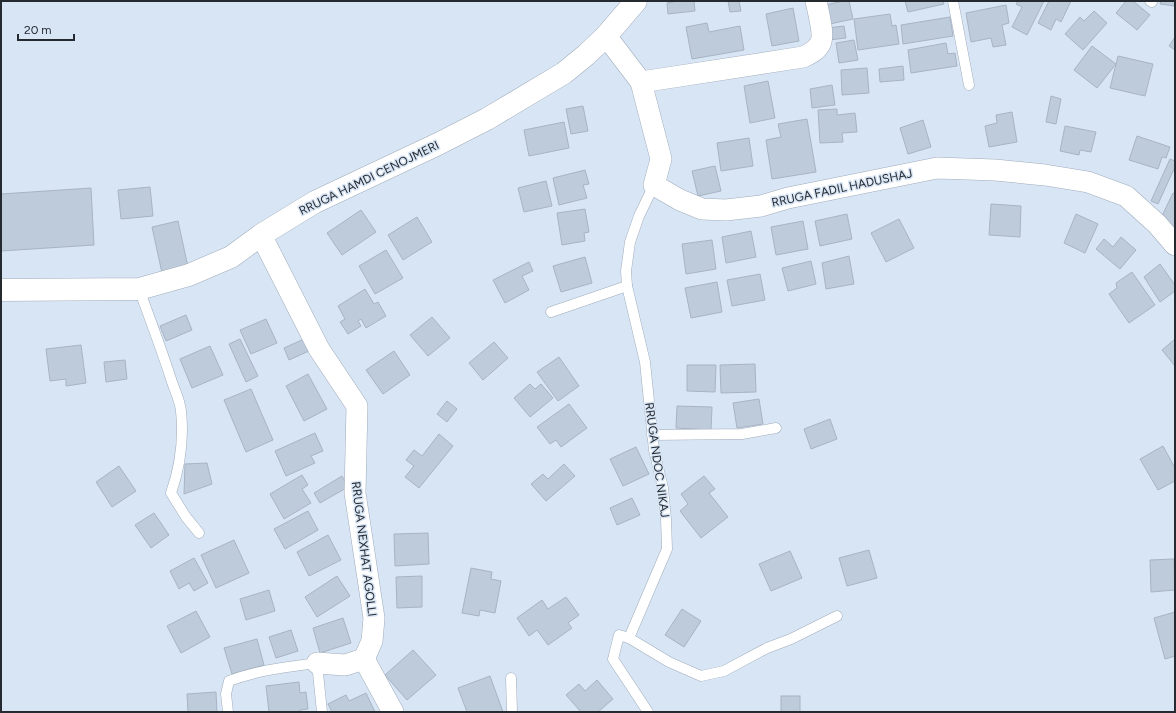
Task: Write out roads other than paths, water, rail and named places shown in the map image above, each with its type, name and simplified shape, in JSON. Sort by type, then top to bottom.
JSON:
[{"type":"street","name":"RRUGA HAMDI CENOJMERI","points":[[1,290],[139,289],[189,275],[231,257],[261,235],[315,202],[438,144],[487,119],[564,73],[586,56],[606,36],[636,1]]},
{"type":"street","points":[[641,82],[803,57],[814,51],[821,43],[822,35],[816,1]]},
{"type":"street","points":[[606,36],[641,82],[661,159],[654,184]]},
{"type":"street","name":"RRUGA FADIL HADUSHAJ","points":[[654,184],[680,200],[702,210],[726,210],[761,206],[788,198],[937,168],[995,170],[1045,175],[1088,182],[1126,196],[1156,224],[1175,245]]},
{"type":"street","name":"RRUGA NEXHAT AGOLLI","points":[[261,235],[319,349],[357,406],[355,493],[374,618],[372,641],[364,659]]},
{"type":"street","points":[[317,663],[344,665],[364,659],[393,712]]},
{"type":"lane","points":[[953,1],[969,85]]},
{"type":"lane","name":"RRUGA NDOC NIKAJ","points":[[629,638],[667,549],[663,488],[654,450],[645,362],[627,286],[626,271],[630,242],[639,216],[654,184]]},
{"type":"lane","points":[[551,312],[627,286]]},
{"type":"lane","points":[[139,289],[158,339],[181,409],[182,434],[180,456],[177,475],[171,493],[186,517],[199,533]]},
{"type":"lane","points":[[652,434],[742,434],[776,428]]},
{"type":"lane","points":[[648,712],[613,659],[619,636],[629,638],[669,662],[702,676],[724,671],[767,648],[791,639],[837,616]]},
{"type":"lane","points":[[228,712],[226,694],[229,681],[244,675],[282,667],[317,663],[322,712]]},
{"type":"lane","points":[[511,678],[512,712]]}]
